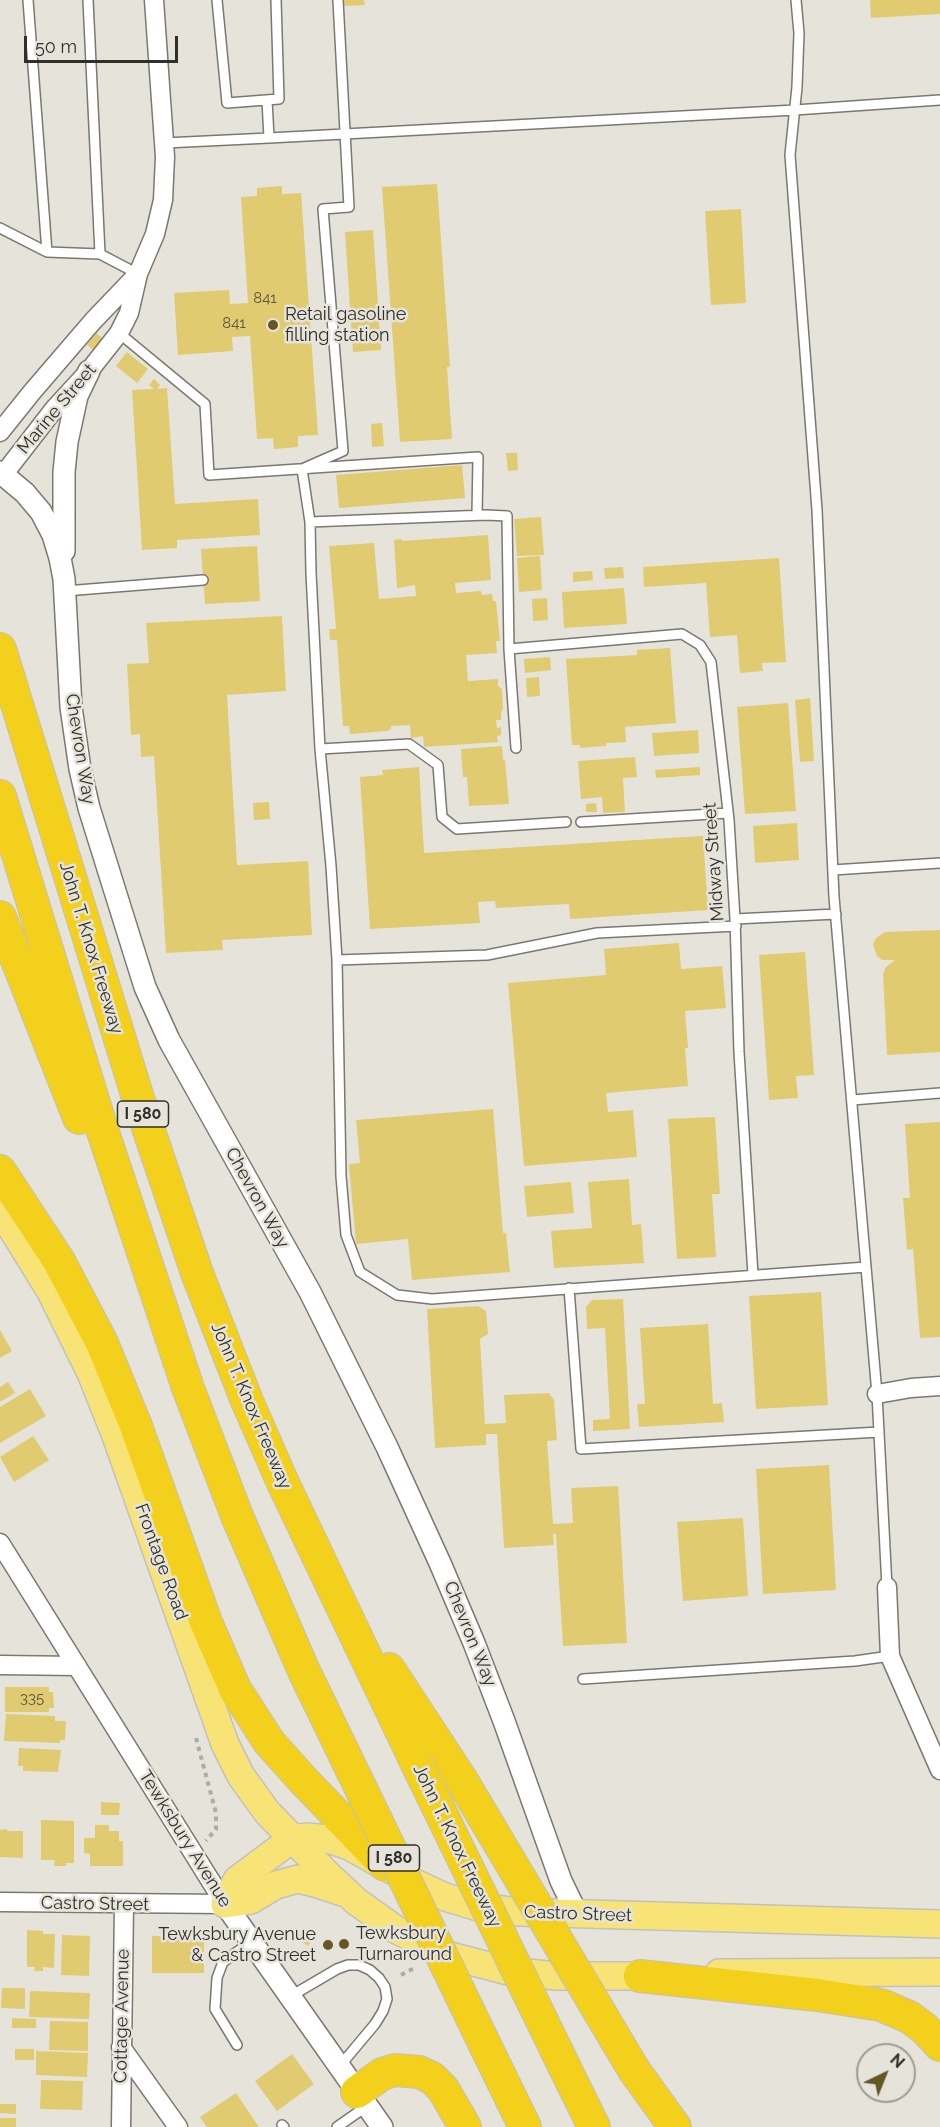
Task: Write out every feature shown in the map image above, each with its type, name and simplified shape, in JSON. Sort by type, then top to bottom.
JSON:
[{"type":"highway","name":"John T. Knox Freeway","points":[[0,649],[166,1186],[247,1401],[322,1566],[594,2127]]},
{"type":"highway","name":"I 580","points":[[0,796],[102,1129],[188,1388],[241,1526],[303,1669],[525,2127]]},
{"type":"highway","points":[[0,917],[188,1388]]},
{"type":"highway","points":[[0,1171],[46,1239],[102,1343],[136,1426],[206,1622],[235,1689],[269,1742],[385,1865]]},
{"type":"highway","points":[[322,1566],[461,1779],[634,2070],[675,2127]]},
{"type":"highway","points":[[640,1977],[827,1996],[881,2005],[909,2017],[940,2044]]},
{"type":"highway","points":[[362,2099],[382,2074],[395,2070],[419,2072],[432,2078],[443,2089],[465,2127]]},
{"type":"highway","points":[[634,2070],[660,2127]]},
{"type":"main road","name":"Frontage Road","points":[[0,1209],[51,1292],[96,1383],[230,1755],[257,1799],[292,1839],[350,1895]]},
{"type":"main road","name":"Castro Street","points":[[292,1839],[308,1837],[328,1839],[349,1846],[415,1883],[445,1897],[478,1907],[518,1912],[940,1924]]},
{"type":"main road","points":[[225,1904],[237,1880],[292,1839]]},
{"type":"main road","name":"Castro Street","points":[[225,1904],[251,1900],[276,1885],[298,1879],[350,1895],[395,1929],[443,1954],[508,1971],[557,1976],[640,1977],[770,1972],[940,1972]]},
{"type":"street","points":[[138,274],[155,234],[164,187],[165,143],[154,0]]},
{"type":"street","name":"Marine Street","points":[[1,475],[116,337],[132,303],[138,274]]},
{"type":"street","name":"Marine Street","points":[[0,432],[107,305],[138,274]]},
{"type":"street","points":[[65,585],[65,456],[77,396],[89,371]]},
{"type":"street","name":"Chevron Way","points":[[1,475],[25,493],[44,518],[57,547],[65,585],[71,707],[80,769],[89,808],[145,987],[173,1048],[326,1322],[392,1455],[474,1643],[561,1881],[577,1914]]},
{"type":"street","points":[[877,1394],[940,1386]]},
{"type":"street","name":"Tewksbury Avenue","points":[[0,1543],[225,1904],[382,2127]]},
{"type":"street","points":[[886,1587],[890,1656],[932,1735],[940,1770]]},
{"type":"street","points":[[0,1665],[76,1666]]},
{"type":"street","name":"Castro Street","points":[[0,1902],[225,1904]]},
{"type":"street","name":"Cottage Avenue","points":[[121,2127],[124,1904]]},
{"type":"street","points":[[121,2047],[178,2127]]},
{"type":"lane","points":[[28,0],[47,252]]},
{"type":"lane","points":[[88,0],[100,254]]},
{"type":"lane","points":[[217,0],[227,103],[279,99],[276,0]]},
{"type":"lane","points":[[302,469],[343,451],[323,209],[349,207],[338,0]]},
{"type":"lane","points":[[796,0],[799,33],[790,155],[817,510],[833,870],[877,1394],[886,1587]]},
{"type":"lane","points":[[267,100],[269,138]]},
{"type":"lane","points":[[165,143],[345,135],[940,100]]},
{"type":"lane","points":[[0,228],[47,252],[100,254],[138,274]]},
{"type":"lane","points":[[116,337],[205,404],[209,475],[478,457],[477,515]]},
{"type":"lane","points":[[302,469],[310,522],[320,749],[337,960],[341,1176],[346,1235],[360,1272],[397,1295],[432,1299],[866,1268]]},
{"type":"lane","points":[[310,522],[477,515],[507,516],[509,649],[516,748]]},
{"type":"lane","points":[[65,585],[203,580]]},
{"type":"lane","name":"Midway Street","points":[[509,649],[682,634],[700,645],[711,662],[728,813],[736,923],[739,1052],[753,1275]]},
{"type":"lane","points":[[320,749],[409,744],[438,765],[442,817],[457,829],[566,822]]},
{"type":"lane","points":[[581,822],[728,813]]},
{"type":"lane","points":[[833,870],[940,863]]},
{"type":"lane","points":[[337,960],[487,955],[597,933],[836,914]]},
{"type":"lane","points":[[852,1100],[940,1093]]},
{"type":"lane","points":[[569,1288],[581,1449],[879,1432]]},
{"type":"lane","points":[[583,1679],[855,1661],[890,1656]]},
{"type":"lane","points":[[237,2045],[215,2009],[217,1978],[224,1962],[251,1942]]},
{"type":"lane","points":[[289,1997],[337,1968],[348,1965],[359,1965],[370,1970],[379,1978],[385,1987],[387,1999],[383,2011],[339,2067]]},
{"type":"lane","points":[[337,2127],[362,2099]]},
{"type":"building","points":[[343,0],[364,0],[365,5],[343,6]]},
{"type":"building","points":[[870,0],[940,0],[940,14],[871,18]]},
{"type":"building","points":[[437,184],[450,367],[447,367],[452,439],[400,442],[382,187]]},
{"type":"building","points":[[282,186],[282,194],[301,193],[318,435],[298,436],[298,447],[274,449],[273,438],[257,439],[250,336],[232,337],[233,351],[178,355],[174,293],[229,290],[230,304],[248,303],[241,197],[257,196],[257,188]]},
{"type":"building","points":[[741,209],[746,303],[711,305],[705,211]]},
{"type":"building","points":[[373,230],[381,350],[353,352],[345,232]]},
{"type":"building","points":[[96,333],[106,341],[97,353],[87,345]]},
{"type":"building","points":[[127,352],[148,369],[137,383],[116,366]]},
{"type":"building","points":[[154,379],[160,385],[157,389],[167,388],[175,504],[258,499],[260,535],[177,540],[177,548],[142,550],[132,390],[154,389],[149,385]]},
{"type":"building","points":[[382,423],[384,446],[372,447],[371,424]]},
{"type":"building","points":[[506,453],[517,453],[518,470],[508,471]]},
{"type":"building","points":[[462,465],[465,498],[339,508],[336,475]]},
{"type":"building","points":[[541,517],[544,555],[517,556],[514,519]]},
{"type":"building","points":[[488,535],[491,580],[455,583],[456,593],[481,591],[482,595],[492,594],[493,601],[496,601],[500,641],[496,641],[497,653],[466,655],[468,681],[498,679],[498,686],[502,689],[501,720],[496,720],[497,728],[501,727],[501,735],[497,736],[498,742],[424,747],[423,736],[411,738],[410,725],[391,726],[391,729],[387,731],[350,734],[349,726],[343,726],[337,640],[330,640],[329,629],[336,629],[329,546],[374,543],[379,599],[416,596],[415,585],[397,588],[394,540]]},
{"type":"building","points":[[257,546],[260,601],[205,604],[201,549]]},
{"type":"building","points":[[540,556],[542,590],[519,592],[517,558]]},
{"type":"building","points":[[779,558],[786,662],[762,663],[763,671],[740,673],[737,635],[710,637],[706,583],[644,587],[643,567]]},
{"type":"building","points":[[623,567],[624,578],[605,579],[604,568]]},
{"type":"building","points":[[592,571],[593,580],[573,582],[573,572]]},
{"type":"building","points":[[624,588],[627,624],[564,628],[562,592]]},
{"type":"building","points":[[547,598],[548,620],[533,621],[532,599]]},
{"type":"building","points":[[282,616],[286,691],[227,695],[237,865],[308,861],[312,935],[222,940],[223,950],[166,953],[154,756],[141,757],[140,734],[131,735],[127,664],[149,663],[146,623]]},
{"type":"building","points":[[670,648],[676,723],[625,727],[626,742],[580,748],[580,745],[572,745],[566,659],[637,655],[637,650]]},
{"type":"building","points":[[550,657],[551,670],[525,673],[524,659]]},
{"type":"building","points":[[539,677],[540,696],[527,697],[526,678]]},
{"type":"building","points":[[810,698],[814,761],[800,762],[795,700]]},
{"type":"building","points":[[788,703],[796,811],[745,814],[737,707]]},
{"type":"building","points":[[698,730],[699,753],[654,756],[652,733]]},
{"type":"building","points":[[502,746],[509,804],[469,806],[467,777],[463,777],[461,749]]},
{"type":"building","points":[[635,757],[637,777],[623,778],[625,812],[603,813],[602,797],[581,799],[578,761]]},
{"type":"building","points":[[419,767],[424,853],[703,836],[708,910],[570,919],[569,904],[496,908],[495,901],[478,902],[480,923],[370,929],[360,777],[383,775],[382,770]]},
{"type":"building","points":[[700,767],[700,775],[656,778],[655,770]]},
{"type":"building","points":[[269,802],[270,819],[254,820],[253,803]]},
{"type":"building","points":[[596,803],[597,812],[586,812],[586,804]]},
{"type":"building","points":[[797,823],[799,860],[755,863],[753,826]]},
{"type":"building","points":[[940,930],[940,1052],[887,1055],[883,974],[886,967],[895,960],[882,960],[877,956],[873,944],[876,938],[885,932]]},
{"type":"building","points":[[679,943],[681,969],[722,966],[726,1008],[685,1011],[688,1086],[606,1093],[608,1112],[633,1110],[637,1157],[524,1166],[508,983],[606,975],[604,949]]},
{"type":"building","points":[[805,952],[814,1075],[796,1076],[798,1098],[769,1100],[759,955]]},
{"type":"building","points":[[493,1109],[503,1233],[506,1233],[510,1272],[412,1280],[408,1239],[356,1244],[349,1164],[360,1163],[356,1120]]},
{"type":"building","points":[[715,1117],[720,1194],[712,1194],[716,1257],[677,1259],[668,1119]]},
{"type":"building","points":[[940,1122],[940,1337],[920,1338],[913,1249],[907,1250],[903,1198],[910,1198],[905,1124]]},
{"type":"building","points":[[629,1179],[632,1225],[641,1224],[644,1263],[554,1268],[551,1231],[592,1228],[588,1182]]},
{"type":"building","points":[[571,1182],[574,1213],[527,1217],[524,1186]]},
{"type":"building","points":[[821,1292],[828,1405],[756,1409],[749,1296]]},
{"type":"building","points":[[623,1299],[630,1429],[593,1431],[593,1420],[610,1419],[605,1328],[587,1329],[586,1307],[592,1300]]},
{"type":"building","points":[[478,1306],[486,1311],[488,1334],[480,1339],[485,1424],[506,1423],[504,1395],[549,1393],[554,1400],[557,1440],[547,1441],[553,1524],[573,1523],[571,1488],[618,1486],[627,1643],[563,1646],[556,1534],[553,1534],[554,1545],[504,1548],[497,1434],[486,1434],[486,1445],[435,1448],[427,1309]]},
{"type":"building","points":[[708,1324],[713,1404],[722,1403],[724,1422],[639,1427],[637,1404],[645,1404],[640,1328]]},
{"type":"building","points":[[0,1330],[12,1351],[0,1358]]},
{"type":"building","points":[[8,1382],[15,1393],[0,1402],[0,1387]]},
{"type":"building","points":[[30,1389],[46,1416],[0,1443],[0,1407]]},
{"type":"building","points":[[33,1436],[49,1460],[14,1482],[0,1457]]},
{"type":"building","points":[[829,1465],[836,1590],[763,1594],[756,1469]]},
{"type":"building","points":[[743,1518],[748,1596],[683,1601],[677,1522]]},
{"type":"building","points":[[5,1687],[49,1687],[49,1692],[53,1692],[54,1708],[49,1708],[49,1712],[5,1712]]},
{"type":"building","points":[[6,1714],[55,1716],[55,1721],[66,1721],[65,1740],[60,1740],[60,1743],[4,1741]]},
{"type":"building","points":[[19,1748],[61,1750],[58,1772],[23,1771],[23,1766],[18,1766]]},
{"type":"building","points":[[101,1802],[120,1803],[119,1815],[101,1815]]},
{"type":"building","points":[[41,1820],[74,1821],[74,1863],[54,1866],[55,1860],[41,1860]]},
{"type":"building","points":[[95,1825],[109,1825],[109,1831],[119,1831],[119,1841],[123,1841],[123,1866],[90,1866],[90,1854],[84,1853],[84,1838],[95,1838]]},
{"type":"building","points":[[7,1829],[7,1831],[23,1831],[23,1858],[0,1857],[0,1830]]},
{"type":"building","points":[[304,1929],[314,1938],[308,1946],[297,1938]]},
{"type":"building","points":[[27,1930],[55,1934],[54,1968],[43,1967],[43,1971],[34,1971],[35,1967],[27,1967]]},
{"type":"building","points":[[62,1935],[90,1936],[89,1976],[61,1975]]},
{"type":"building","points":[[152,1936],[204,1936],[204,1973],[152,1973]]},
{"type":"building","points":[[2,1988],[25,1988],[25,2009],[1,2008]]},
{"type":"building","points":[[30,1991],[90,1993],[89,2019],[29,2017]]},
{"type":"building","points":[[12,2018],[36,2019],[36,2028],[12,2028]]},
{"type":"building","points":[[50,2021],[88,2022],[88,2051],[49,2050]]},
{"type":"building","points":[[15,2049],[34,2049],[34,2060],[15,2060]]},
{"type":"building","points":[[36,2051],[88,2053],[87,2077],[36,2075]]},
{"type":"building","points":[[292,2054],[314,2084],[277,2111],[255,2081]]},
{"type":"building","points":[[41,2080],[83,2081],[82,2110],[40,2109]]},
{"type":"building","points":[[236,2093],[259,2127],[207,2127],[200,2117]]},
{"type":"building","points":[[0,2104],[16,2104],[16,2114],[0,2113]]},
{"type":"building","points":[[0,2118],[16,2118],[16,2127],[0,2127]]},
{"type":"place","name":"Retail gasoline filling station","points":[[273,325]]},
{"type":"place","name":"Tewksbury Turnaround","points":[[344,1944]]},
{"type":"place","name":"Tewksbury Avenue & Castro Street","points":[[328,1945]]}]
